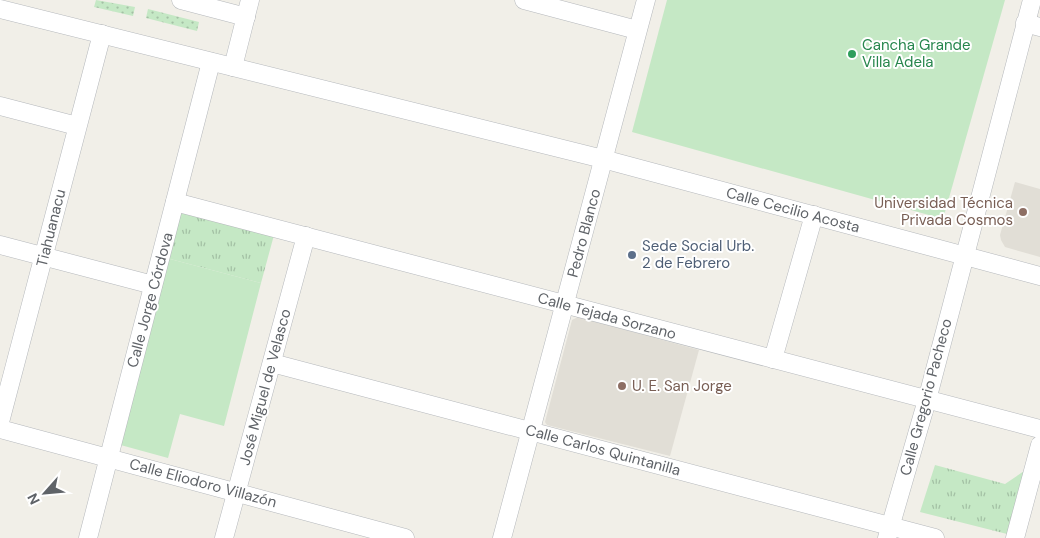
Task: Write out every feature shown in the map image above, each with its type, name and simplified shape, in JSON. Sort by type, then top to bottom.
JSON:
[{"type":"street","points":[[181,0],[248,8],[233,67]]},
{"type":"street","points":[[524,0],[544,2],[637,30]]},
{"type":"street","name":"Pedro Blanco","points":[[502,538],[646,0]]},
{"type":"street","name":"Calle Gregorio Pacheco","points":[[888,532],[927,400],[964,256],[1033,25],[1032,0]]},
{"type":"street","name":"Calle Cecilio Acosta","points":[[5,7],[212,62],[603,159],[1040,276]]},
{"type":"street","name":"Tiahuanacu","points":[[0,422],[4,390],[44,256],[102,34]]},
{"type":"street","name":"Calle Jorge Córdova","points":[[88,538],[212,62]]},
{"type":"street","points":[[0,106],[77,126]]},
{"type":"street","name":"Calle Tejada Sorzano","points":[[175,202],[1040,430]]},
{"type":"street","points":[[773,359],[814,215]]},
{"type":"street","name":"José Miguel de Velasco","points":[[224,538],[306,236]]},
{"type":"street","points":[[0,245],[154,285]]},
{"type":"street","name":"Calle Carlos Quintanilla","points":[[272,363],[531,431],[888,532],[935,538]]},
{"type":"street","name":"Calle Eliodoro Villazón","points":[[0,429],[236,492],[366,533],[405,538]]},
{"type":"street","points":[[1015,538],[1040,445]]},
{"type":"shaded area","name":"Universidad Técnica Privada Cosmos","points":[[1015,182],[1040,189],[1040,257],[1005,247],[1001,240],[1000,235]]},
{"type":"shaded area","name":"U. E. San Jorge","points":[[578,317],[699,350],[670,456],[547,425],[545,422],[572,320]]},
{"type":"green space","points":[[96,0],[135,7],[133,16],[94,7]]},
{"type":"green space","points":[[667,0],[1005,0],[943,219],[632,132]]},
{"type":"green space","points":[[148,9],[199,22],[197,31],[146,18]]},
{"type":"green space","points":[[168,207],[274,235],[261,283],[155,255]]},
{"type":"green space","points":[[155,255],[261,283],[224,426],[180,414],[168,458],[106,441]]},
{"type":"green space","points":[[935,465],[1005,484],[1027,469],[1011,535],[920,512]]},
{"type":"place","name":"Cancha Grande Villa Adela","points":[[852,54]]},
{"type":"place","name":"Universidad Técnica Privada Cosmos","points":[[1023,212]]},
{"type":"place","name":"Sede Social Urb. 2 de Febrero","points":[[632,255]]},
{"type":"place","name":"U. E. San Jorge","points":[[622,386]]}]
